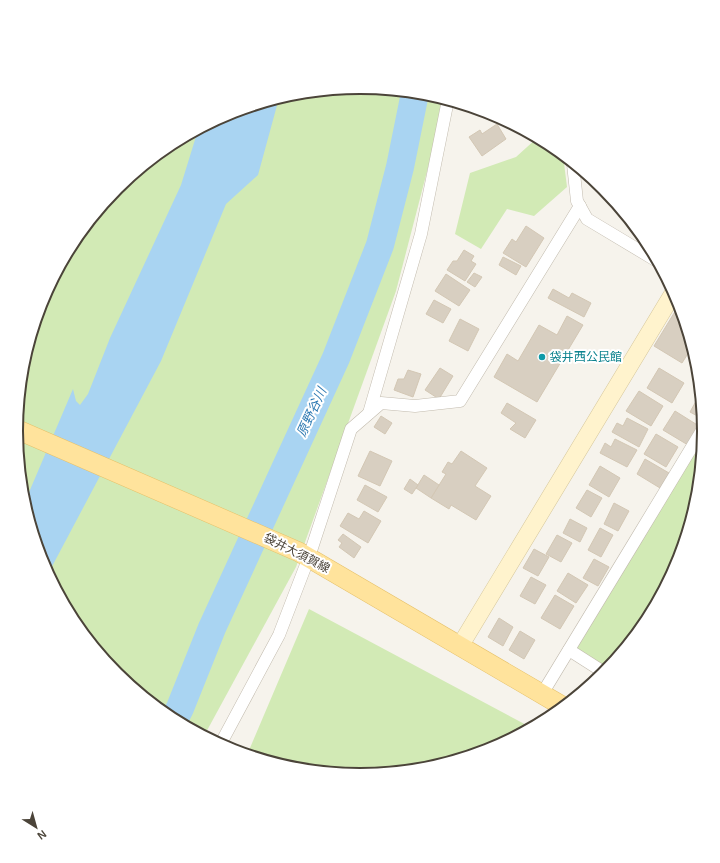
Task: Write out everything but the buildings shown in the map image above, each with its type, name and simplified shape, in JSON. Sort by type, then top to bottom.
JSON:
[{"type":"main road","name":"袋井大須賀線","points":[[23,432],[304,554],[558,704]]},
{"type":"street","points":[[369,413],[421,234],[447,106]]},
{"type":"street","points":[[574,171],[577,201],[587,219],[647,255]]},
{"type":"street","points":[[223,739],[279,635],[304,554],[351,429],[381,403],[415,406],[460,401],[580,206]]},
{"type":"street","points":[[460,646],[669,299]]},
{"type":"street","points":[[542,694],[697,439]]},
{"type":"street","points":[[569,650],[599,669]]},
{"type":"green space","points":[[360,94],[382,95],[404,97],[441,105],[437,133],[396,291],[296,567],[206,731],[173,712],[138,685],[107,654],[93,637],[68,600],[49,560],[34,519],[26,475],[23,432],[26,388],[34,344],[58,282],[80,244],[107,209],[122,193],[155,164],[173,151],[211,129],[252,112],[316,97]]},
{"type":"green space","points":[[532,142],[547,151],[564,163],[567,187],[534,216],[507,209],[481,249],[455,234],[470,173],[516,157]]},
{"type":"green space","points":[[696,448],[691,497],[686,519],[671,560],[652,600],[627,637],[603,665],[573,647]]},
{"type":"green space","points":[[309,609],[525,724],[509,734],[468,751],[404,766],[382,768],[338,768],[316,766],[273,757],[249,750]]},
{"type":"water","points":[[277,105],[258,175],[226,204],[161,361],[52,567],[34,519],[29,493],[73,389],[76,401],[80,405],[88,394],[110,338],[181,185],[196,138],[231,120]]},
{"type":"waterway","name":"原野谷川","points":[[177,714],[212,628],[336,358],[380,245],[400,167],[414,99]]},
{"type":"place","name":"袋井西公民館","points":[[542,357]]}]
